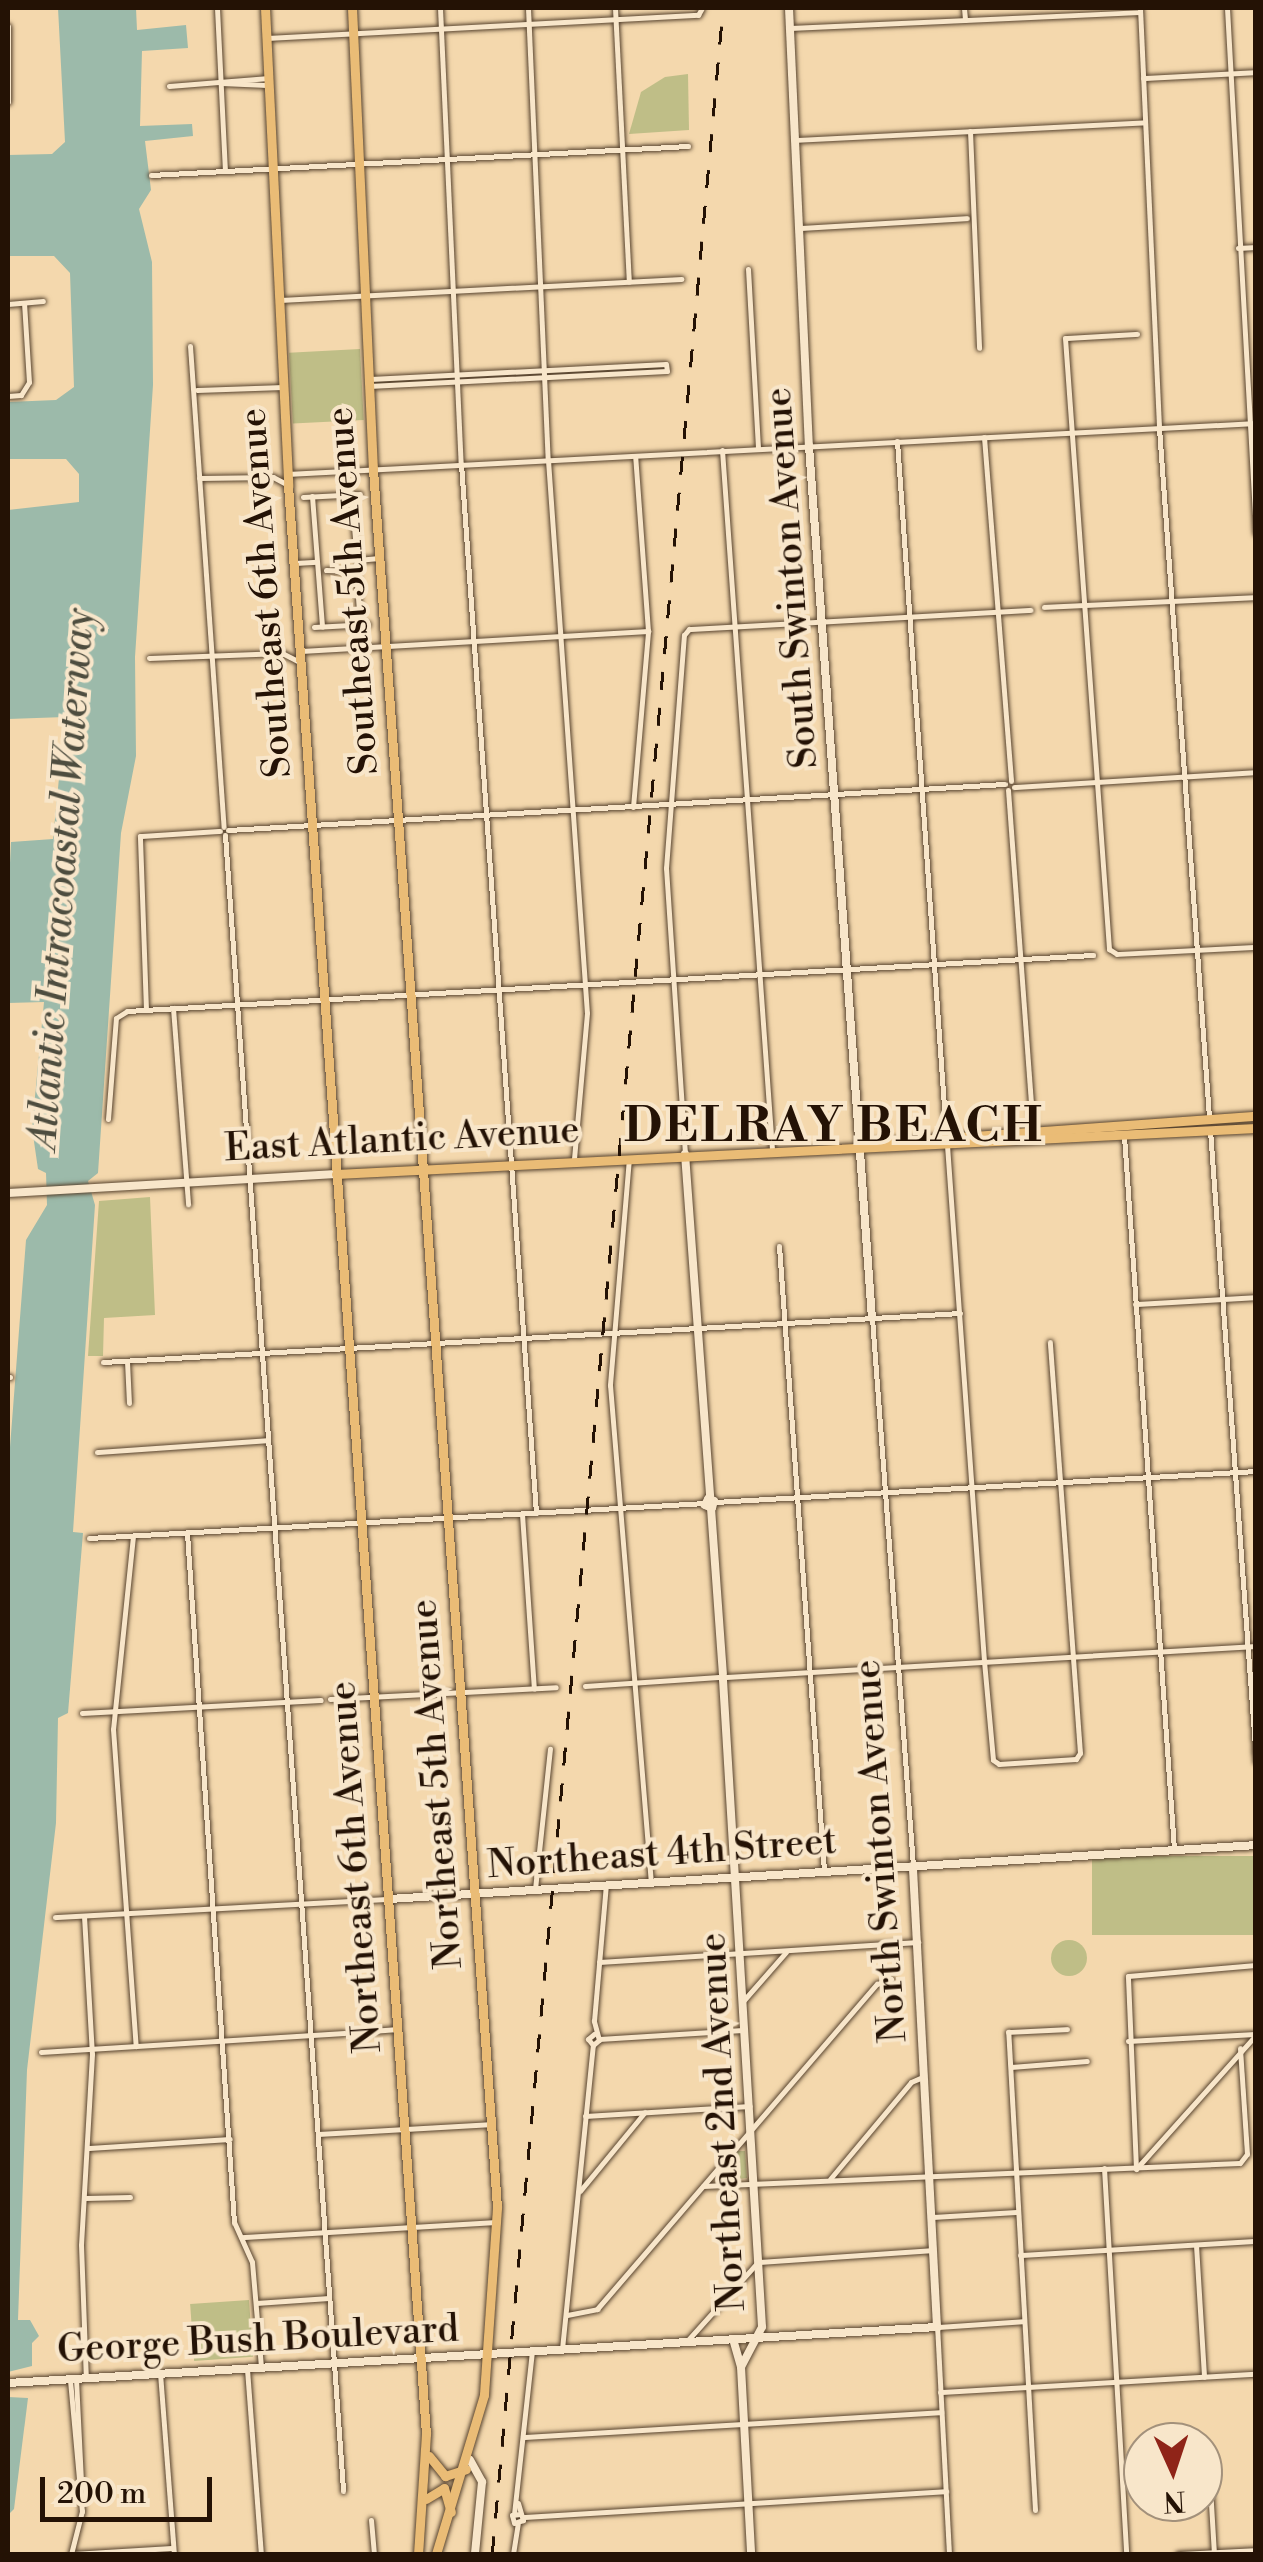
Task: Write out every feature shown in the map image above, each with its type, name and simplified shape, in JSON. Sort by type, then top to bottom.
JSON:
[{"type":"main road","name":"Southeast 6th Avenue","points":[[266,8],[293,564],[336,1174]]},
{"type":"main road","name":"Southeast 5th Avenue","points":[[352,8],[373,469],[424,1169]]},
{"type":"main road","points":[[860,1145],[1256,1116]]},
{"type":"main road","points":[[1210,1130],[1234,1117]]},
{"type":"main road","points":[[1183,1132],[1209,1118]]},
{"type":"main road","points":[[860,1145],[931,1145],[960,1133],[1124,1135],[1256,1128]]},
{"type":"main road","name":"East Atlantic Avenue","points":[[336,1174],[860,1145]]},
{"type":"main road","name":"Northeast 5th Avenue","points":[[424,1169],[497,2222],[484,2396],[469,2464],[436,2554]]},
{"type":"main road","name":"Northeast 6th Avenue","points":[[336,1174],[422,2358],[427,2453],[426,2499],[418,2554]]},
{"type":"main road","points":[[427,2453],[445,2476],[469,2464]]},
{"type":"main road","points":[[426,2499],[444,2488],[451,2515]]},
{"type":"street","points":[[217,8],[225,170]]},
{"type":"street","points":[[440,8],[461,464],[536,1513]]},
{"type":"street","points":[[528,8],[548,460],[586,986],[574,1160]]},
{"type":"street","points":[[615,8],[628,282]]},
{"type":"street","points":[[267,38],[698,15],[702,8]]},
{"type":"street","name":"South Swinton Avenue","points":[[789,8],[809,446],[860,1145]]},
{"type":"street","points":[[964,8],[965,20]]},
{"type":"street","points":[[1228,8],[1247,424],[1256,534]]},
{"type":"street","points":[[790,28],[1140,10],[1159,428],[1209,1118]]},
{"type":"street","points":[[8,26],[8,102]]},
{"type":"street","points":[[1143,78],[1256,72]]},
{"type":"street","points":[[169,86],[269,81]]},
{"type":"street","points":[[795,140],[1145,122]]},
{"type":"street","points":[[970,131],[979,348]]},
{"type":"street","points":[[151,176],[688,146]]},
{"type":"street","points":[[799,228],[966,218]]},
{"type":"street","points":[[1238,248],[1256,247]]},
{"type":"street","points":[[748,269],[758,448]]},
{"type":"street","points":[[279,300],[681,279]]},
{"type":"street","points":[[8,304],[44,301]]},
{"type":"street","points":[[8,396],[21,395],[29,382],[24,303]]},
{"type":"street","points":[[1137,334],[1066,338],[1111,953],[1256,947]]},
{"type":"street","points":[[190,346],[198,390],[199,478],[343,2491]]},
{"type":"street","points":[[369,383],[667,371],[666,364],[544,374]]},
{"type":"street","points":[[198,390],[283,387]]},
{"type":"street","points":[[199,478],[288,480],[373,469],[1256,424]]},
{"type":"street","points":[[984,437],[1033,1135]]},
{"type":"street","points":[[896,441],[984,1661],[993,1760],[999,1764],[1079,1757],[1050,1342]]},
{"type":"street","points":[[722,450],[772,1148]]},
{"type":"street","points":[[633,807],[648,631],[635,455]]},
{"type":"street","points":[[350,494],[358,560],[352,569],[360,624]]},
{"type":"street","points":[[303,497],[360,494]]},
{"type":"street","points":[[312,496],[322,627]]},
{"type":"street","points":[[358,560],[379,558]]},
{"type":"street","points":[[293,564],[317,562]]},
{"type":"street","points":[[326,570],[352,569]]},
{"type":"street","points":[[1044,607],[1256,597]]},
{"type":"street","points":[[685,1154],[673,980],[669,805],[689,629],[1030,610]]},
{"type":"street","points":[[314,628],[368,624]]},
{"type":"street","points":[[148,658],[212,654],[300,657],[386,646],[648,631]]},
{"type":"street","points":[[146,1010],[140,836],[1256,772]]},
{"type":"street","points":[[108,1119],[121,1013],[1093,955]]},
{"type":"street","points":[[173,1008],[188,1204]]},
{"type":"street","points":[[1122,1124],[1174,1850]]},
{"type":"street","points":[[1210,1130],[1256,1761]]},
{"type":"street","name":"North Swinton Avenue","points":[[860,1145],[918,1942],[949,2554]]},
{"type":"street","name":"Northeast 2nd Avenue","points":[[685,1154],[738,1876],[762,2327],[741,2368],[750,2554]]},
{"type":"street","points":[[629,1157],[610,1385],[624,1507],[650,1882]]},
{"type":"street","name":"East Atlantic Avenue","points":[[8,1193],[336,1174]]},
{"type":"street","points":[[780,1246],[824,1871]]},
{"type":"street","points":[[1135,1304],[1256,1296]]},
{"type":"street","points":[[103,1362],[960,1314]]},
{"type":"street","points":[[127,1360],[129,1403]]},
{"type":"street","points":[[97,1452],[268,1440]]},
{"type":"street","points":[[89,1538],[1256,1471]]},
{"type":"street","points":[[522,1514],[534,1688]]},
{"type":"street","points":[[187,1532],[234,2222],[243,2237],[256,2302],[260,2368]]},
{"type":"street","points":[[133,1536],[119,1712],[114,1729],[136,2046]]},
{"type":"street","points":[[585,1686],[1256,1646]]},
{"type":"street","points":[[330,1700],[556,1688]]},
{"type":"street","points":[[82,1713],[321,1700]]},
{"type":"street","points":[[535,1889],[550,1750]]},
{"type":"street","name":"Northeast 4th Street","points":[[55,1918],[1256,1845]]},
{"type":"street","points":[[562,2349],[584,2116],[597,2036],[606,1884]]},
{"type":"street","points":[[84,1916],[92,2048],[77,2379],[80,2484],[71,2554],[173,2551],[160,2373]]},
{"type":"street","points":[[599,1962],[918,1942]]},
{"type":"street","points":[[744,2000],[788,1950]]},
{"type":"street","points":[[1136,2168],[1128,1976],[1256,1964]]},
{"type":"street","points":[[567,2315],[597,2310],[876,1984],[890,1979]]},
{"type":"street","points":[[358,2032],[398,2029]]},
{"type":"street","points":[[597,2036],[746,2029]]},
{"type":"street","points":[[1035,2510],[1008,2032],[1067,2029]]},
{"type":"street","points":[[40,2052],[344,2033]]},
{"type":"street","points":[[1128,2040],[1256,2034]]},
{"type":"street","points":[[1136,2168],[1256,2034]]},
{"type":"street","points":[[703,2186],[1245,2160],[1240,2048]]},
{"type":"street","points":[[1010,2067],[1088,2062]]},
{"type":"street","points":[[830,2179],[923,2077]]},
{"type":"street","points":[[584,2116],[750,2106]]},
{"type":"street","points":[[578,2193],[646,2112]]},
{"type":"street","points":[[318,2134],[491,2124]]},
{"type":"street","points":[[89,2148],[230,2139]]},
{"type":"street","points":[[1104,2168],[1126,2554]]},
{"type":"street","points":[[85,2198],[130,2198]]},
{"type":"street","points":[[931,2218],[1018,2212]]},
{"type":"street","points":[[243,2237],[497,2222]]},
{"type":"street","points":[[1020,2255],[1256,2241]]},
{"type":"street","points":[[1196,2244],[1204,2376]]},
{"type":"street","points":[[686,2342],[758,2262],[932,2250]]},
{"type":"street","points":[[256,2302],[329,2298]]},
{"type":"street","points":[[936,2326],[1024,2320]]},
{"type":"street","name":"George Bush Boulevard","points":[[10,2382],[936,2326]]},
{"type":"street","points":[[733,2339],[741,2368]]},
{"type":"street","points":[[513,2554],[532,2351]]},
{"type":"street","points":[[247,2369],[261,2554]]},
{"type":"street","points":[[940,2392],[1256,2374]]},
{"type":"street","points":[[523,2438],[941,2412]]},
{"type":"street","points":[[469,2464],[482,2482],[475,2554]]},
{"type":"street","points":[[518,2519],[946,2491]]},
{"type":"street","points":[[371,2520],[374,2554]]},
{"type":"street","points":[[1212,2522],[1214,2554]]},
{"type":"street","points":[[1178,2554],[1256,2550]]},
{"type":"shaded area","points":[[688,74],[689,130],[629,134],[641,92],[665,77]]},
{"type":"shaded area","points":[[360,349],[364,420],[293,424],[289,353]]},
{"type":"shaded area","points":[[150,1197],[155,1315],[104,1318],[103,1356],[88,1356],[99,1201]]},
{"type":"shaded area","points":[[1092,1856],[1255,1856],[1255,1935],[1092,1935]]},
{"type":"shaded area","points":[[1069,1940],[1082,1945],[1087,1958],[1082,1971],[1069,1976],[1056,1971],[1051,1958],[1056,1945]]},
{"type":"shaded area","points":[[738,2151],[745,2151],[747,2178],[717,2182]]},
{"type":"shaded area","points":[[249,2300],[253,2357],[194,2361],[190,2304]]},
{"type":"water","name":"Atlantic Intracoastal Waterway","points":[[58,8],[136,8],[137,30],[186,25],[188,48],[142,51],[140,126],[192,124],[193,136],[145,141],[151,190],[139,209],[152,262],[153,385],[135,657],[136,756],[121,833],[98,1173],[88,1181],[95,1205],[73,1532],[83,1533],[68,1713],[58,1718],[56,1823],[27,2070],[18,2320],[30,2320],[39,2336],[32,2343],[32,2366],[8,2372],[8,1473],[26,1240],[47,1205],[46,1173],[38,1169],[32,1128],[44,1002],[8,1003],[8,905],[11,842],[53,839],[65,717],[8,719],[8,510],[79,502],[79,474],[66,459],[8,459],[8,402],[56,400],[74,387],[70,273],[54,256],[8,256],[8,155],[52,154],[65,142]]},
{"type":"water","points":[[8,2397],[28,2398],[14,2509],[8,2515]]},
{"type":"railway","points":[[492,2554],[723,8]]},
{"type":"district","name":"DELRAY BEACH","points":[[834,1128]]}]
